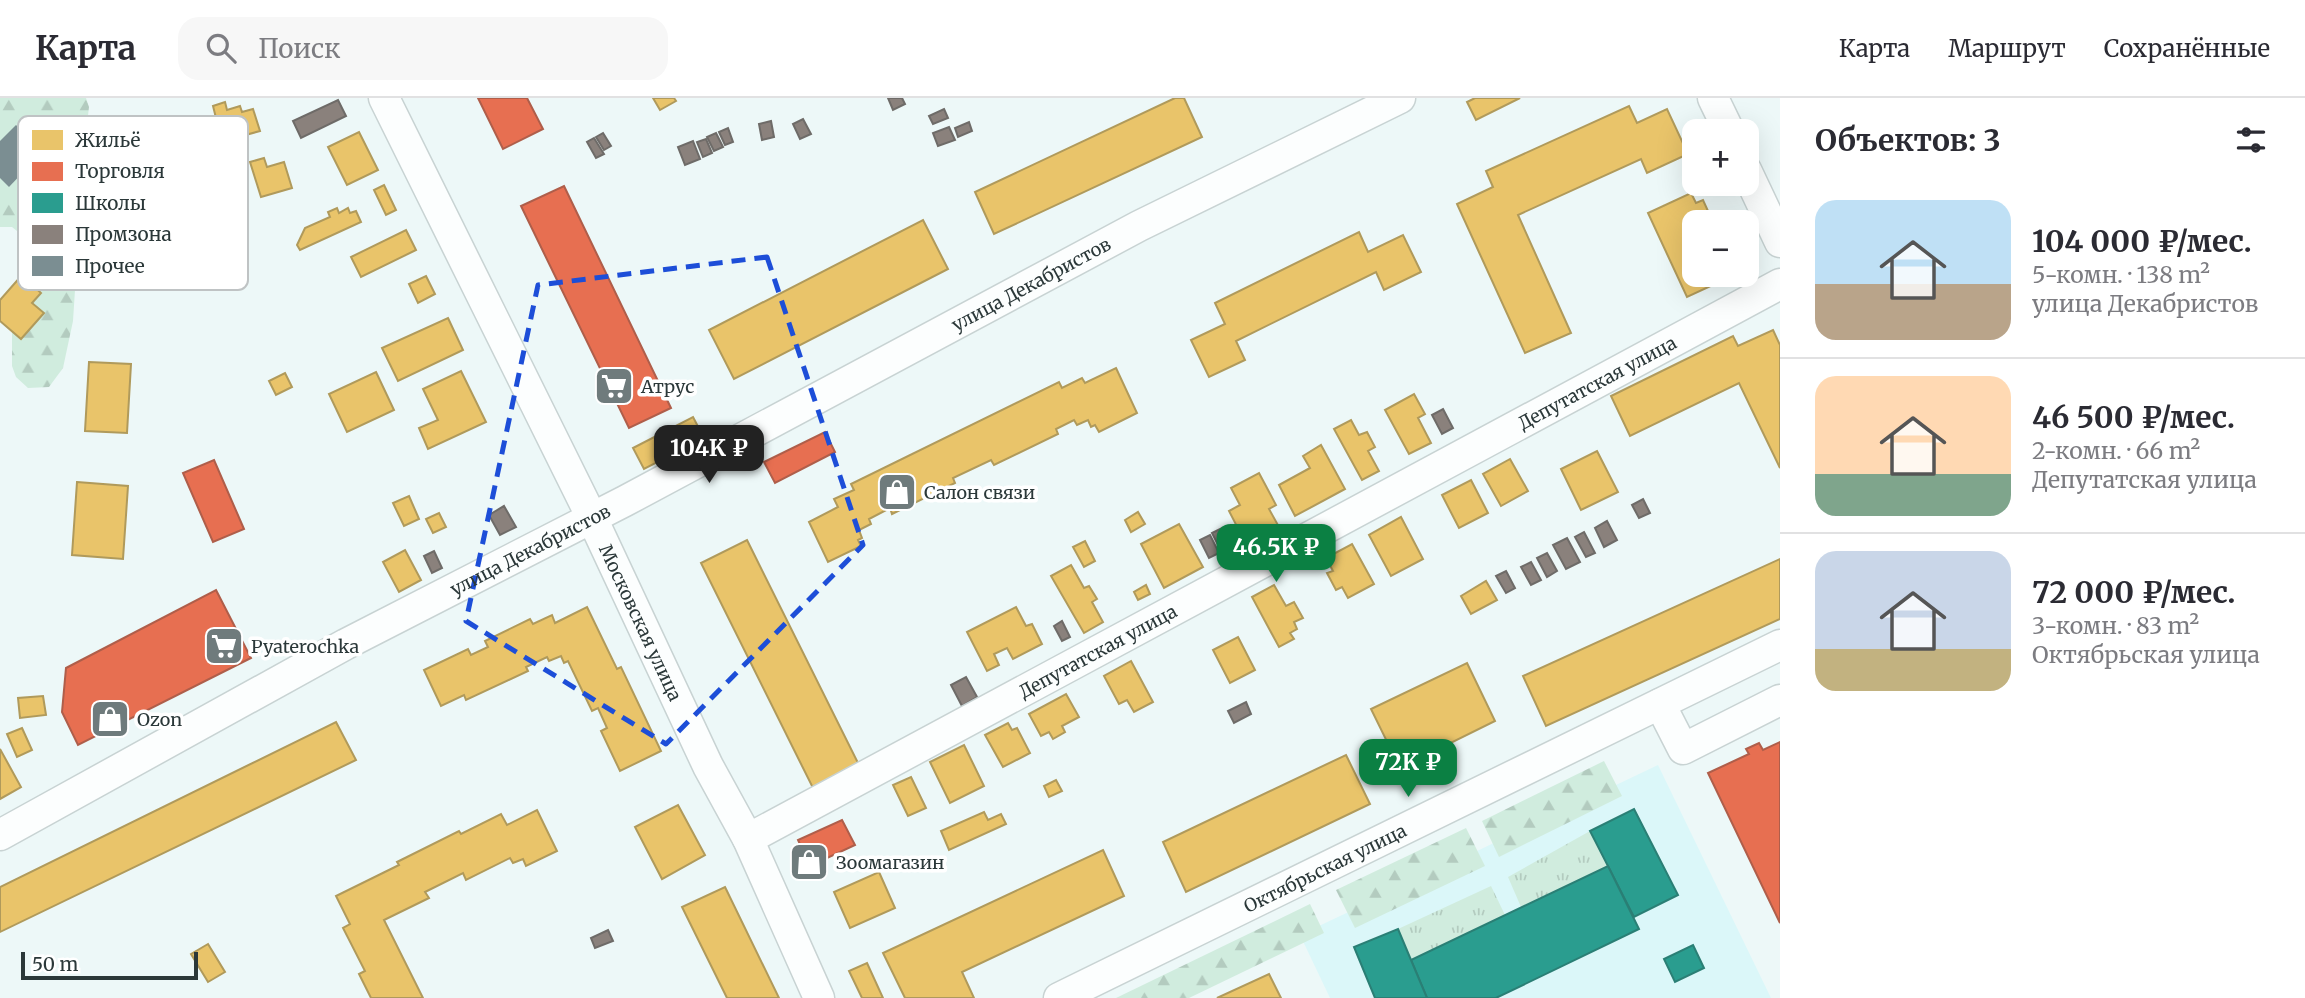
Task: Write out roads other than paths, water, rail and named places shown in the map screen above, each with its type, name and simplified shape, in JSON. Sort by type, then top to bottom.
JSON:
[{"type":"street","name":"Московская улица","points":[[384,98],[592,518],[708,766],[748,839],[819,998]]},
{"type":"street","name":"улица Декабристов","points":[[0,835],[346,644],[592,518],[1139,226],[1400,98]]},
{"type":"street","points":[[1713,98],[1723,119]]},
{"type":"street","points":[[1758,196],[1780,242]]},
{"type":"street","name":"Депутатская улица","points":[[748,839],[1780,284]]},
{"type":"street","name":"Октябрьская улица","points":[[1059,998],[1780,645]]},
{"type":"street","points":[[1660,704],[1683,749],[1780,700]]},
{"type":"place","name":"Атрус","points":[[614,386]]},
{"type":"place","name":"Салон связи","points":[[897,492]]},
{"type":"place","name":"Pyaterochka","points":[[224,646]]},
{"type":"place","name":"Ozon","points":[[110,719]]},
{"type":"place","name":"Зоомагазин","points":[[809,862]]}]
